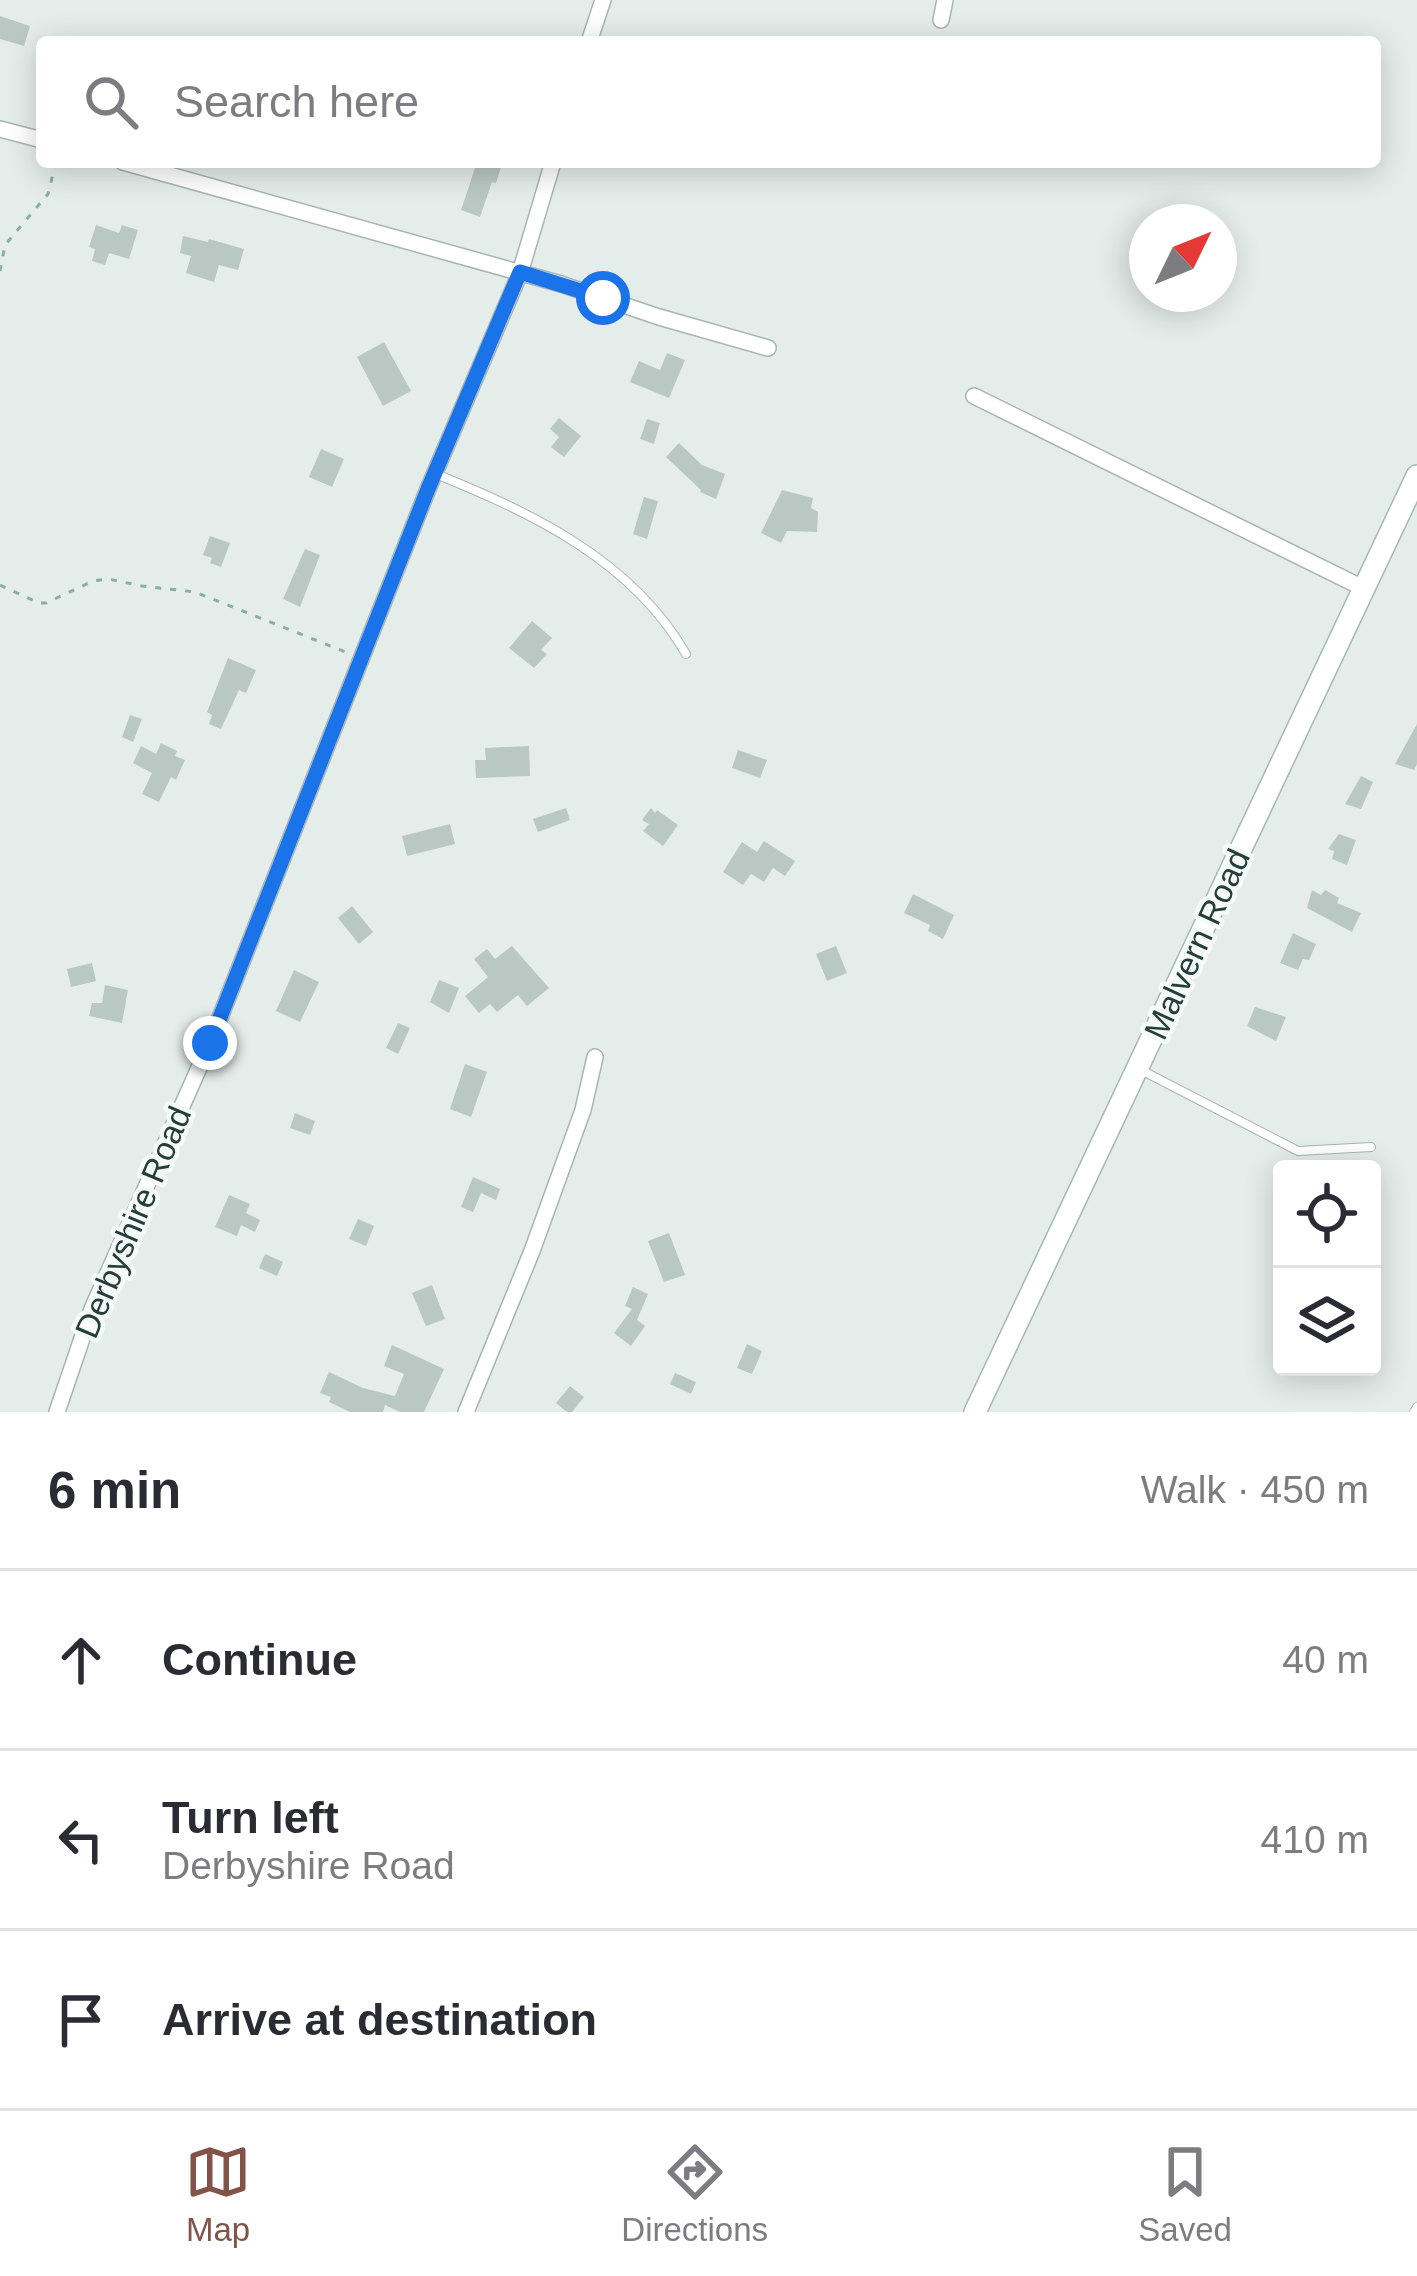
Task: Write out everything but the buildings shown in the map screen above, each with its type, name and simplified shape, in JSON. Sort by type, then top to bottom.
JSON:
[{"type":"main road","name":"Malvern Road","points":[[975,1412],[1417,476]]},
{"type":"street","points":[[591,36],[603,0]]},
{"type":"street","points":[[941,20],[945,0]]},
{"type":"street","points":[[0,129],[36,138]]},
{"type":"street","points":[[145,168],[520,272],[768,348]]},
{"type":"street","name":"Derbyshire Road","points":[[57,1412],[92,1309],[210,1043],[434,474],[520,272],[551,168]]},
{"type":"street","points":[[974,396],[1365,589]]},
{"type":"street","points":[[466,1412],[584,1110],[595,1057]]},
{"type":"lane","points":[[434,474],[542,521],[578,544],[656,609],[686,654]]},
{"type":"lane","points":[[1138,1068],[1298,1151],[1371,1147]]},
{"type":"path","points":[[0,271],[5,245],[48,194],[54,168]]},
{"type":"path","points":[[0,585],[46,604],[107,579],[194,592],[361,659]]},
{"type":"route","points":[[210,1043],[428,489],[520,272],[603,298]]}]
